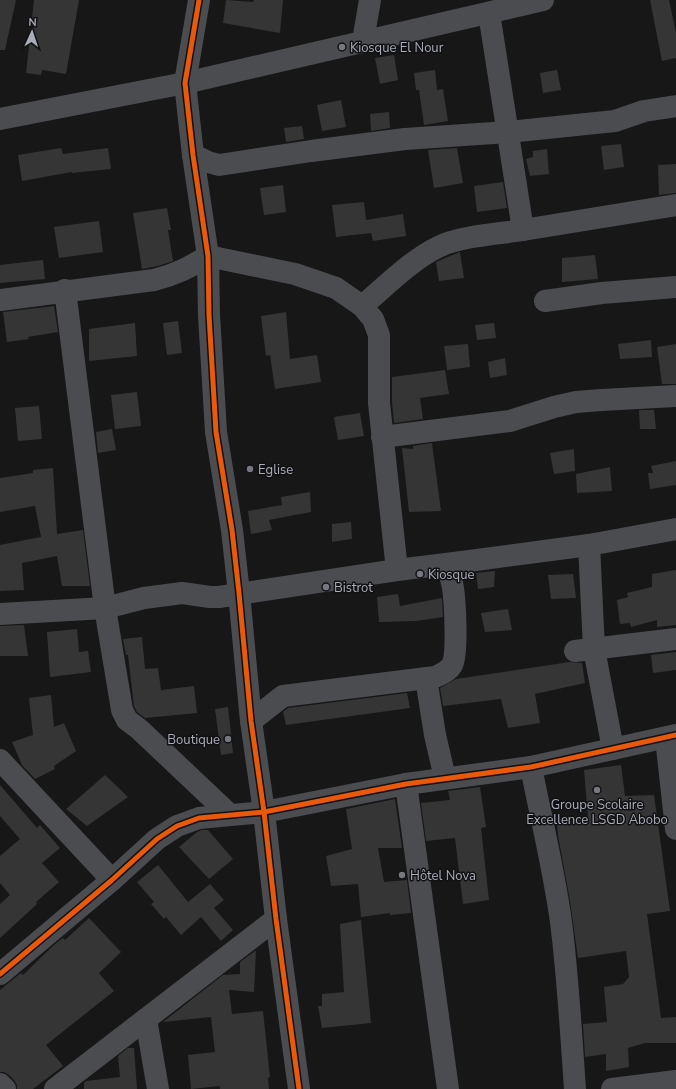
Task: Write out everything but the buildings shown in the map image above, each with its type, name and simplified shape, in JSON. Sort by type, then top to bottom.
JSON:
[{"type":"street","points":[[199,0],[185,83],[193,154],[208,256],[209,315],[216,432],[232,530],[240,593],[251,721],[299,1089]]},
{"type":"street","points":[[363,41],[370,0]]},
{"type":"street","points":[[0,119],[185,83],[543,0]]},
{"type":"street","points":[[489,13],[523,230]]},
{"type":"street","points":[[193,154],[208,162],[219,165],[405,139],[508,132],[615,121],[644,112],[676,106]]},
{"type":"street","points":[[362,306],[417,260],[439,247],[469,238],[676,205]]},
{"type":"street","points":[[0,300],[65,290],[136,283],[171,276],[208,256],[295,274],[336,288],[362,306],[373,319],[379,335],[379,403],[397,570]]},
{"type":"street","points":[[546,300],[676,287]]},
{"type":"street","points":[[65,290],[105,608],[122,710],[127,720],[139,729],[230,815]]},
{"type":"street","points":[[382,437],[510,421],[554,407],[576,402],[676,396]]},
{"type":"street","points":[[0,614],[105,608],[162,595],[182,594],[219,597],[397,570],[589,544],[676,529]]},
{"type":"street","points":[[589,544],[584,650],[613,749]]},
{"type":"street","points":[[251,721],[282,696],[434,677],[444,674],[452,664],[455,653],[456,631],[453,588],[446,564]]},
{"type":"street","points":[[584,650],[676,639]]},
{"type":"street","points":[[426,678],[435,735],[445,778]]},
{"type":"street","points":[[4,963],[112,880],[157,839],[177,826],[200,818],[264,812],[406,784],[531,767],[671,736],[676,820]]},
{"type":"street","points":[[0,760],[112,880]]},
{"type":"street","points":[[531,767],[555,884],[561,922],[575,1089]]},
{"type":"street","points":[[406,784],[448,1089]]},
{"type":"street","points":[[55,1089],[276,919]]},
{"type":"street","points":[[146,1020],[158,1089]]},
{"type":"street","points":[[612,1089],[676,1080]]},
{"type":"street","points":[[0,1084],[5,1089]]},
{"type":"cycle path","points":[[199,0],[185,83],[193,155],[208,256],[209,315],[216,432],[232,530],[251,721],[299,1089]]},
{"type":"cycle path","points":[[0,974],[112,880],[157,839],[177,826],[199,818],[264,812],[406,784],[531,767],[676,735]]},
{"type":"place","name":"Kiosque El Nour","points":[[342,47]]},
{"type":"place","name":"Eglise","points":[[250,469]]},
{"type":"place","name":"Kiosque","points":[[420,574]]},
{"type":"place","name":"Bistrot","points":[[326,587]]},
{"type":"place","name":"Boutique","points":[[228,739]]},
{"type":"place","name":"Groupe Scolaire Excellence LSGD Abobo","points":[[597,790]]},
{"type":"place","name":"Hôtel Nova","points":[[402,875]]}]
